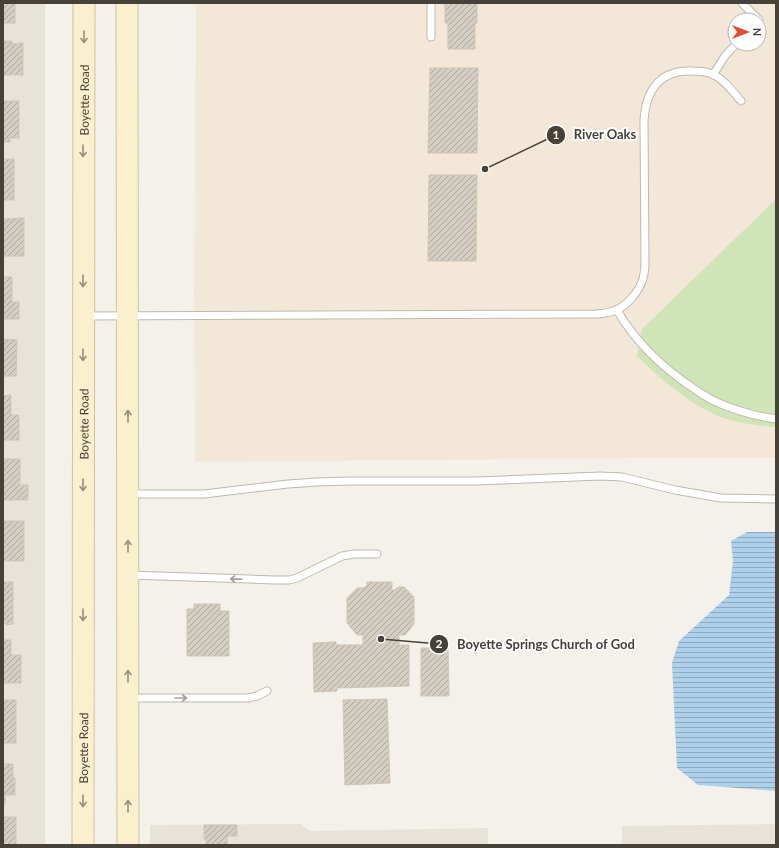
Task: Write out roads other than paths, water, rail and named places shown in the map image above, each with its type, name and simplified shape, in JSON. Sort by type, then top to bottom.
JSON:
[{"type":"main road","name":"Boyette Road","points":[[83,845],[84,3]]},
{"type":"main road","points":[[127,3],[128,845]]},
{"type":"lane","points":[[430,3],[430,37]]},
{"type":"lane","points":[[742,3],[751,12]]},
{"type":"lane","points":[[713,74],[728,52]]},
{"type":"lane","points":[[83,316],[598,314],[617,310],[634,294],[642,280],[644,272],[644,120],[648,97],[660,80],[672,74],[688,71],[713,74],[720,79],[741,101]]},
{"type":"lane","points":[[617,310],[636,339],[685,383],[713,401],[743,413],[776,419]]},
{"type":"lane","points":[[128,494],[204,494],[317,482],[477,481],[600,476],[622,477],[675,490],[721,498],[776,499]]},
{"type":"lane","points":[[128,575],[289,580],[297,578],[342,556],[354,554],[377,554]]},
{"type":"lane","points":[[128,698],[248,698],[257,696],[267,691]]},
{"type":"water","points":[[747,532],[776,532],[776,791],[698,785],[677,768],[672,663],[679,641],[729,595],[733,561],[731,541]]},
{"type":"place","name":"River Oaks","points":[[485,169]]},
{"type":"place","name":"Boyette Springs Church of God","points":[[381,639]]}]
